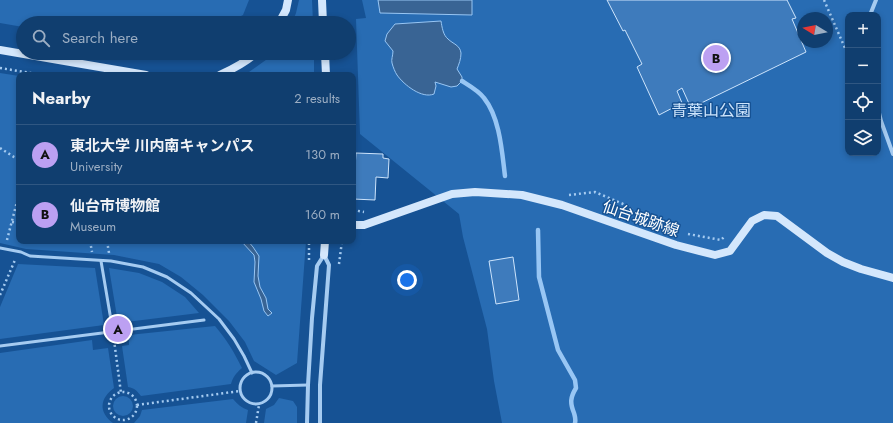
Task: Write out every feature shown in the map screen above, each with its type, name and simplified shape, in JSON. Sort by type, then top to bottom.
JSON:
[{"type":"street","points":[[283,16],[286,10],[288,0]]},
{"type":"street","points":[[322,0],[323,16]]},
{"type":"street","points":[[871,12],[876,0]]},
{"type":"street","points":[[0,50],[16,53]]},
{"type":"street","points":[[58,60],[128,72]]},
{"type":"street","points":[[226,72],[248,60]]},
{"type":"street","points":[[325,60],[326,72]]},
{"type":"street","points":[[881,118],[893,154]]},
{"type":"street","name":"仙台城跡線","points":[[356,225],[364,225],[452,194],[475,192],[522,195],[562,205],[676,245],[715,255],[730,251],[752,221],[764,215],[777,216],[826,253],[861,269],[893,278]]},
{"type":"street","points":[[307,423],[312,318],[317,266],[324,255],[325,244]]},
{"type":"street","points":[[320,423],[320,385],[329,265],[324,255]]},
{"type":"lane","points":[[0,248],[18,251],[30,256],[111,261],[143,267],[167,277],[191,293],[219,319],[244,356],[252,373]]},
{"type":"lane","points":[[102,261],[112,332]]},
{"type":"lane","points":[[0,346],[204,320]]},
{"type":"lane","points":[[257,372],[263,373],[267,376],[271,381],[272,386],[272,391],[268,400],[259,405],[249,403],[242,396],[240,391],[241,382],[244,378],[248,374],[257,372]]},
{"type":"lane","points":[[272,386],[308,385]]},
{"type":"path","points":[[824,0],[845,48]]},
{"type":"path","points":[[0,68],[25,72]]},
{"type":"path","points":[[0,148],[16,158]]},
{"type":"path","points":[[562,193],[569,195],[595,192],[628,206],[645,223]]},
{"type":"path","points":[[5,249],[16,207]]},
{"type":"path","points":[[12,222],[16,223]]},
{"type":"path","points":[[681,233],[721,240],[730,232]]},
{"type":"path","points":[[0,294],[18,251]]},
{"type":"path","points":[[112,332],[121,392]]},
{"type":"path","points":[[136,405],[240,391]]},
{"type":"path","points":[[121,392],[130,394],[136,405],[135,413],[124,422],[112,416],[109,408],[111,399],[121,392]]},
{"type":"path","points":[[256,423],[259,405]]},
{"type":"green space","points":[[0,0],[249,0],[243,15],[241,16],[16,16],[16,26],[0,23]]},
{"type":"green space","points":[[299,0],[312,0],[313,16],[295,16]]},
{"type":"green space","name":"青葉山公園","points":[[362,0],[893,0],[893,423],[502,423],[494,381],[487,329],[463,237],[459,214],[360,134],[356,19],[366,18]]},
{"type":"green space","points":[[266,60],[314,60],[314,72],[249,72]]},
{"type":"green space","points":[[0,73],[16,76],[16,244],[306,244],[297,363],[276,375],[254,361],[245,342],[229,321],[203,295],[181,277],[159,264],[114,255],[26,249],[0,243]]},
{"type":"green space","points":[[18,264],[95,268],[104,325],[0,339],[0,307]]},
{"type":"green space","points":[[109,268],[139,273],[162,282],[185,297],[199,313],[118,323]]},
{"type":"green space","points":[[215,326],[230,346],[242,368],[235,375],[231,384],[141,396],[136,390],[128,387],[122,346],[129,345],[129,335]]},
{"type":"green space","points":[[92,340],[93,350],[108,348],[114,388],[106,396],[103,410],[108,419],[113,423],[0,423],[0,353]]},
{"type":"green space","points":[[123,396],[130,399],[133,406],[130,413],[123,416],[116,413],[113,406],[116,399]]},
{"type":"green space","points":[[279,398],[293,401],[297,407],[297,423],[264,423],[266,409],[274,405]]},
{"type":"green space","points":[[233,399],[240,406],[248,410],[246,423],[134,423],[140,416],[142,410]]},
{"type":"shaded area","points":[[378,0],[472,0],[472,15],[380,13]]},
{"type":"shaded area","points":[[441,21],[446,37],[458,46],[460,50],[461,57],[457,69],[462,77],[462,81],[457,86],[451,87],[435,82],[436,86],[434,94],[424,95],[409,87],[397,75],[392,62],[393,51],[385,41],[387,34],[395,24]]},
{"type":"shaded area","points":[[244,244],[250,244],[259,256],[258,276],[260,287],[266,298],[268,309],[272,313],[268,316],[264,311],[254,282],[254,255]]},
{"type":"building","points":[[607,0],[787,0],[796,18],[792,19],[797,31],[797,48],[804,48],[806,52],[691,108],[682,88],[677,91],[682,103],[659,115],[637,67],[642,64],[625,30],[623,31]]},
{"type":"building","points":[[356,153],[383,154],[383,158],[389,159],[388,178],[376,177],[375,200],[356,199]]},
{"type":"building","points":[[513,257],[519,300],[496,304],[489,261]]},
{"type":"waterway","points":[[462,81],[482,95],[494,115],[501,146],[505,176]]},
{"type":"waterway","points":[[538,230],[539,277],[558,350],[575,380],[576,388],[571,400],[575,423]]},
{"type":"place","name":"仙台市博物館","points":[[716,58]]},
{"type":"place","name":"東北大学 川内南キャンパス","points":[[118,329]]}]
